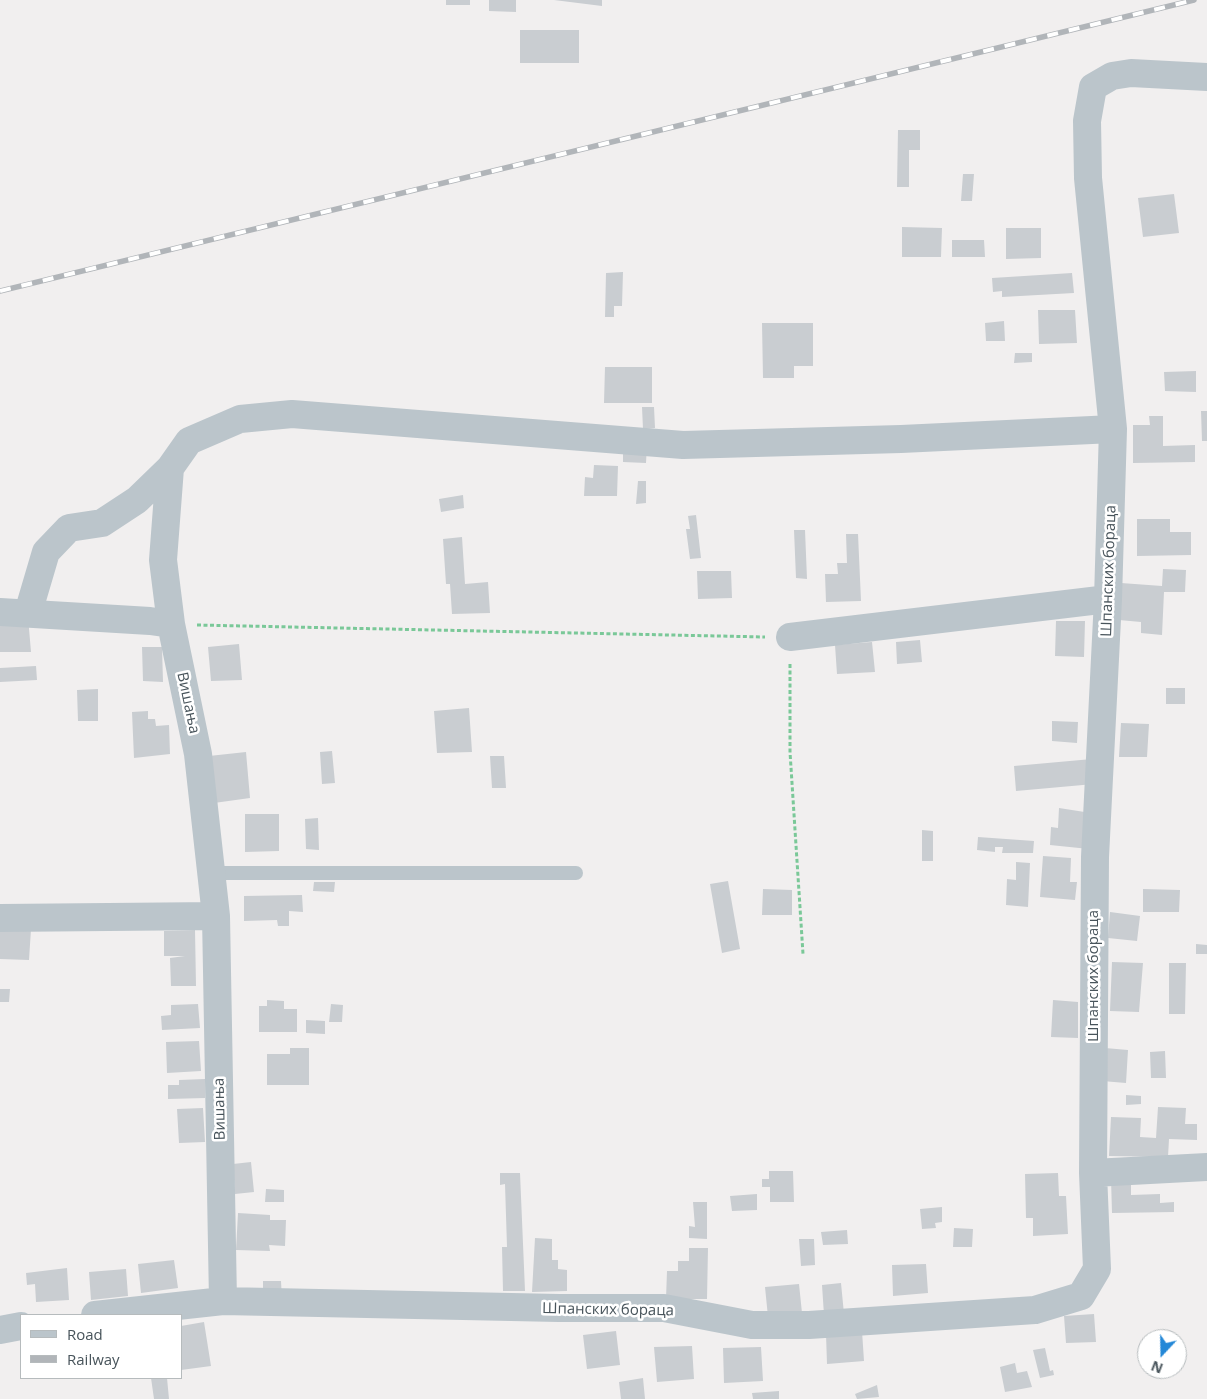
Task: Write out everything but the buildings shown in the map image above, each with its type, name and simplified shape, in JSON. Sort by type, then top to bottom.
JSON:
[{"type":"street","name":"Шпанских бораца","points":[[105,1314],[223,1301],[559,1308],[664,1308],[752,1326],[809,1325],[1035,1310],[1081,1296],[1097,1269],[1094,1173],[1095,857],[1108,599],[1113,429],[1088,178],[1087,121],[1093,87],[1112,76],[1131,73],[1207,77]]},
{"type":"street","points":[[28,613],[46,552],[68,528],[102,523],[137,500],[170,468],[189,441],[240,418],[292,414],[683,445],[901,439],[1113,429]]},
{"type":"street","name":"Вишања","points":[[170,468],[163,560],[171,624],[198,754],[216,916],[223,1301]]},
{"type":"street","points":[[790,637],[1108,599]]},
{"type":"street","points":[[0,612],[150,620],[171,624]]},
{"type":"street","points":[[0,918],[216,916]]},
{"type":"street","points":[[1094,1173],[1207,1167]]},
{"type":"street","points":[[0,1330],[20,1326]]},
{"type":"lane","points":[[212,872],[576,873]]},
{"type":"path","points":[[171,624],[790,637],[790,752],[803,954]]},
{"type":"railway","points":[[0,291],[1194,0]]}]
